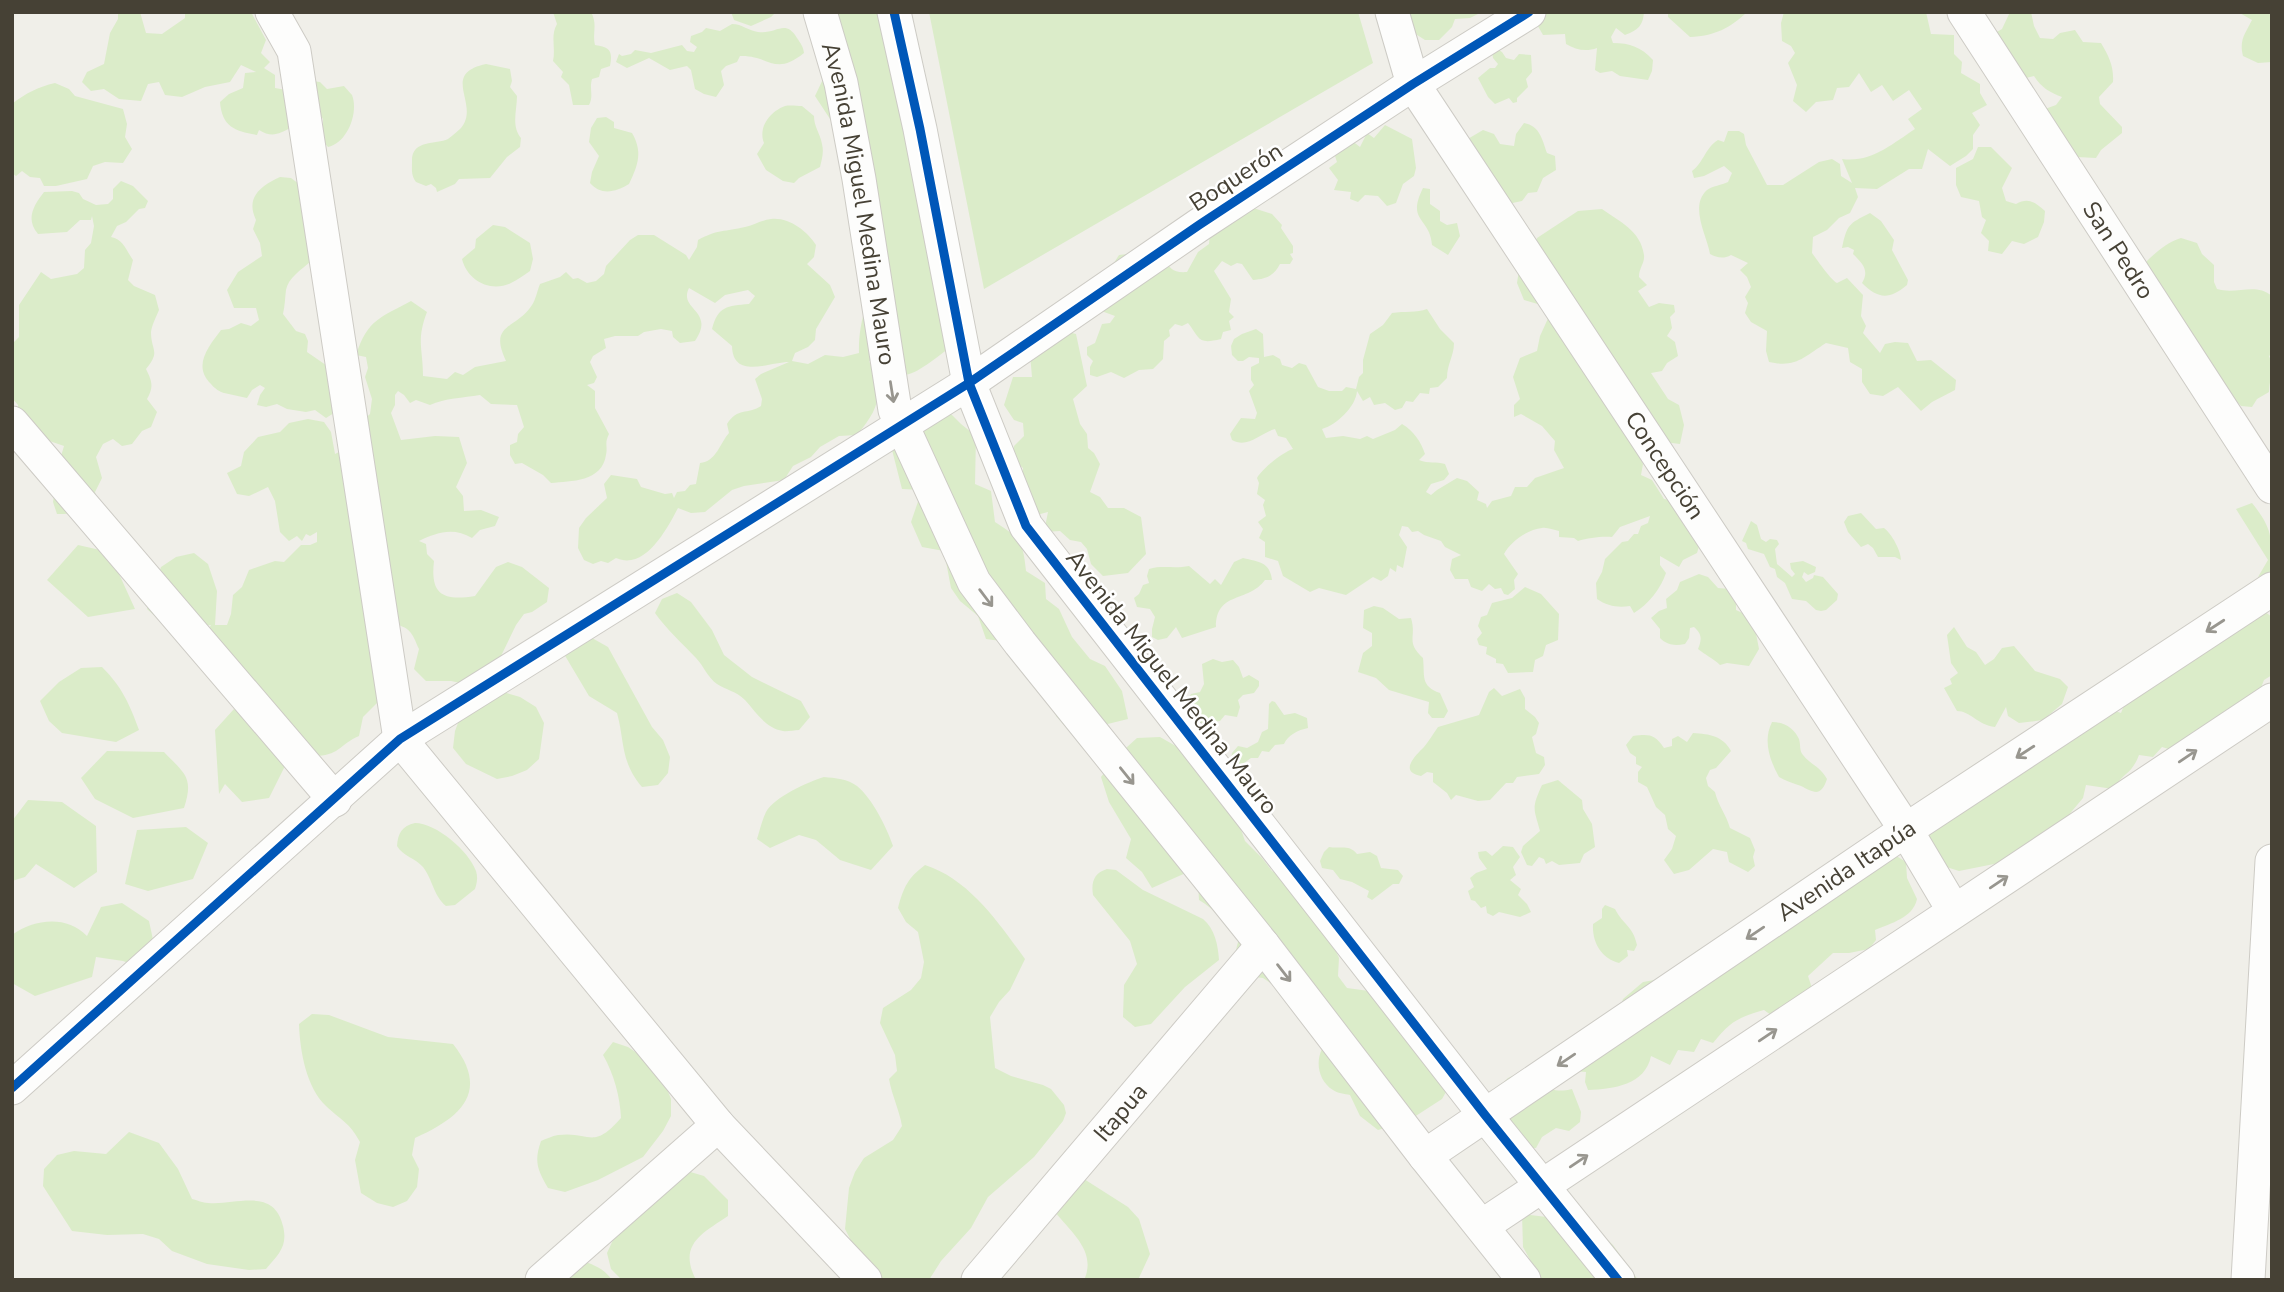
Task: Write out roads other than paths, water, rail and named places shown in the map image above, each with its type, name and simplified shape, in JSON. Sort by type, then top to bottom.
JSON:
[{"type":"street","points":[[272,12],[294,51],[400,739],[718,1125],[865,1280]]},
{"type":"street","name":"Avenida Miguel Medina Mauro","points":[[820,12],[841,83],[895,410],[974,582],[1028,654],[1263,946],[1524,1280]]},
{"type":"street","name":"Avenida Miguel Medina Mauro","points":[[894,12],[920,129],[969,383],[1026,526],[1485,1115],[1618,1280]]},
{"type":"street","name":"Concepción","points":[[1392,12],[1413,84],[1906,830],[1954,911]]},
{"type":"street","name":"Boquerón","points":[[12,1088],[400,739],[969,383],[1166,247],[1413,84],[1529,12]]},
{"type":"street","name":"San Pedro","points":[[1964,12],[2272,487]]},
{"type":"street","points":[[12,424],[335,800]]},
{"type":"street","name":"Avenida Itapúa","points":[[1425,1156],[1906,830],[2272,589]]},
{"type":"street","points":[[1482,1226],[2272,701]]},
{"type":"street","points":[[2248,1280],[2272,861]]},
{"type":"street","name":"Itapua","points":[[978,1280],[1263,946]]},
{"type":"street","points":[[542,1280],[718,1125]]}]
